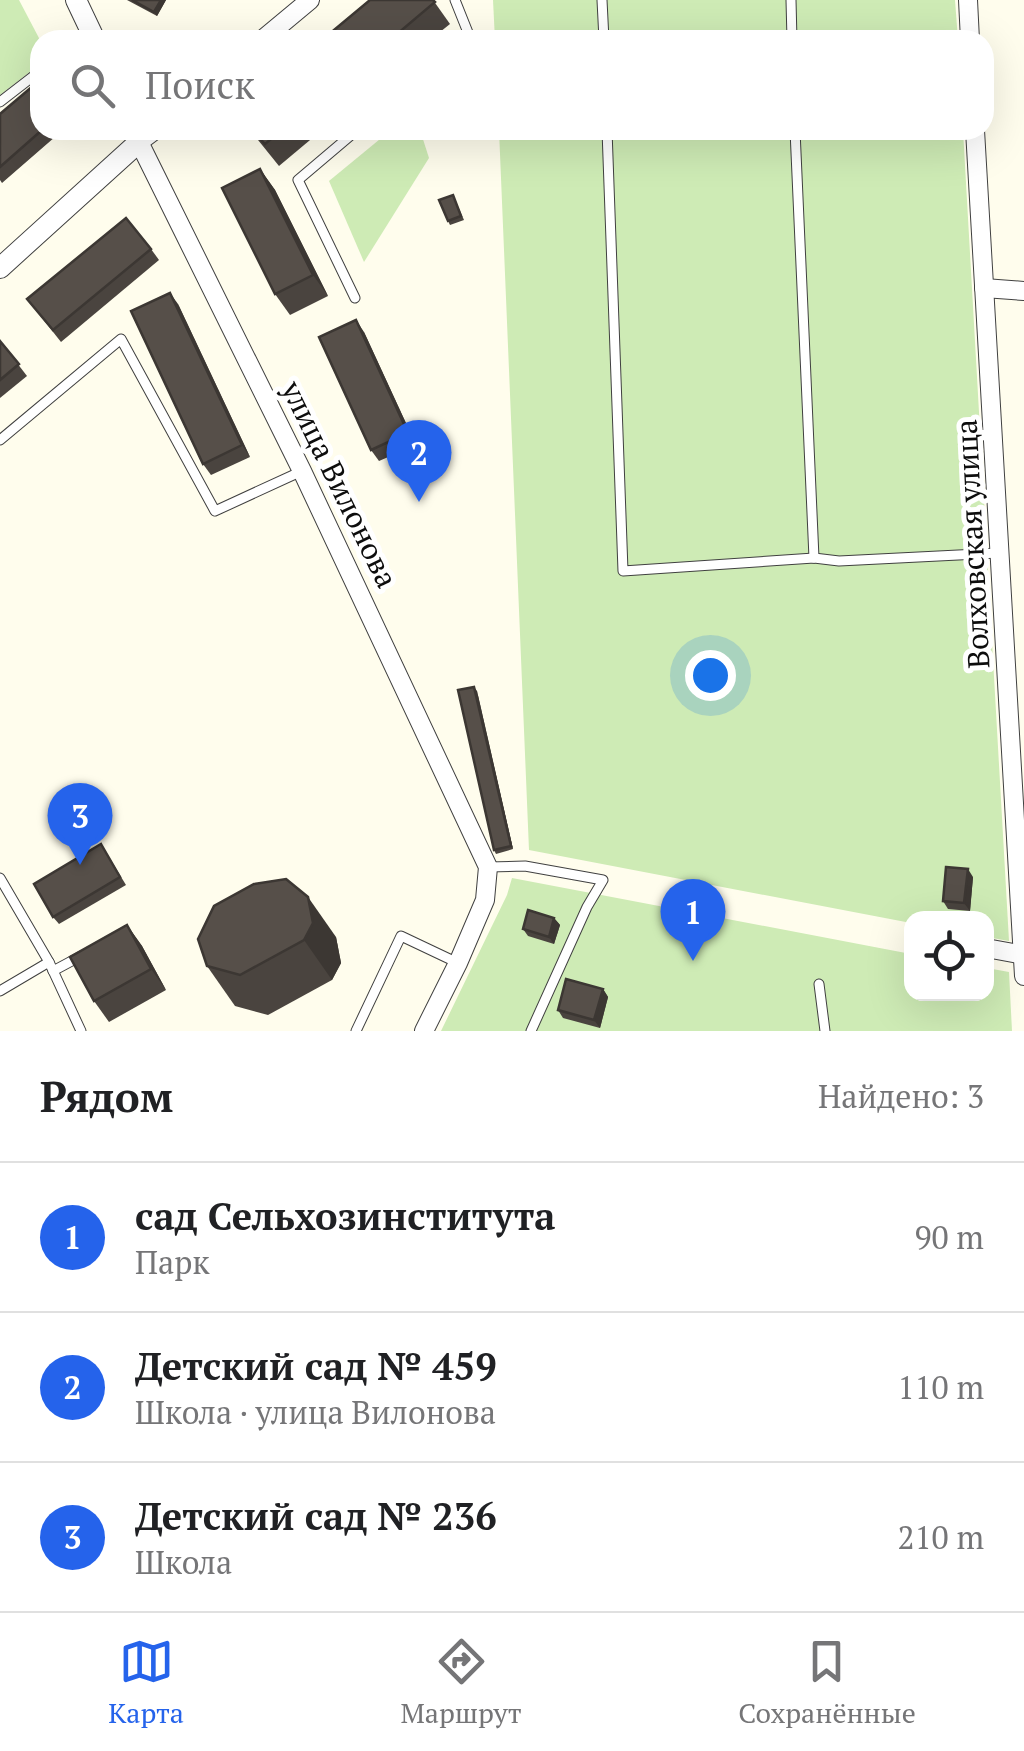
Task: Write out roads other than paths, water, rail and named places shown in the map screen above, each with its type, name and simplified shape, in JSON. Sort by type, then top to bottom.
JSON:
[{"type":"street","points":[[76,0],[86,30]]},
{"type":"street","points":[[274,30],[310,0]]},
{"type":"street","points":[[968,0],[970,30]]},
{"type":"street","points":[[0,268],[136,140]]},
{"type":"street","name":"улица Вилонова","points":[[145,140],[488,867]]},
{"type":"street","name":"Волховская улица","points":[[976,140],[1024,976]]},
{"type":"street","points":[[984,288],[1024,291]]},
{"type":"street","points":[[424,1031],[485,900],[488,867]]},
{"type":"street","points":[[994,949],[1023,954]]},
{"type":"lane","points":[[455,0],[467,30]]},
{"type":"lane","points":[[602,0],[604,30]]},
{"type":"lane","points":[[791,0],[792,30]]},
{"type":"lane","points":[[0,102],[30,79]]},
{"type":"lane","points":[[344,140],[298,180],[355,298]]},
{"type":"lane","points":[[606,140],[623,572],[814,558],[839,561],[1000,553]]},
{"type":"lane","points":[[795,140],[814,558]]},
{"type":"lane","points":[[0,440],[120,339],[216,510],[302,471]]},
{"type":"lane","points":[[488,867],[525,866],[603,880],[531,1031]]},
{"type":"lane","points":[[0,878],[82,1031]]},
{"type":"lane","points":[[356,1031],[400,936],[458,964]]},
{"type":"lane","points":[[0,991],[84,954]]},
{"type":"lane","points":[[819,984],[825,1031]]},
{"type":"place","name":"Детский сад № 459","points":[[419,502]]},
{"type":"place","name":"Детский сад № 236","points":[[80,865]]},
{"type":"place","name":"сад Сельхозинститута","points":[[693,961]]}]
